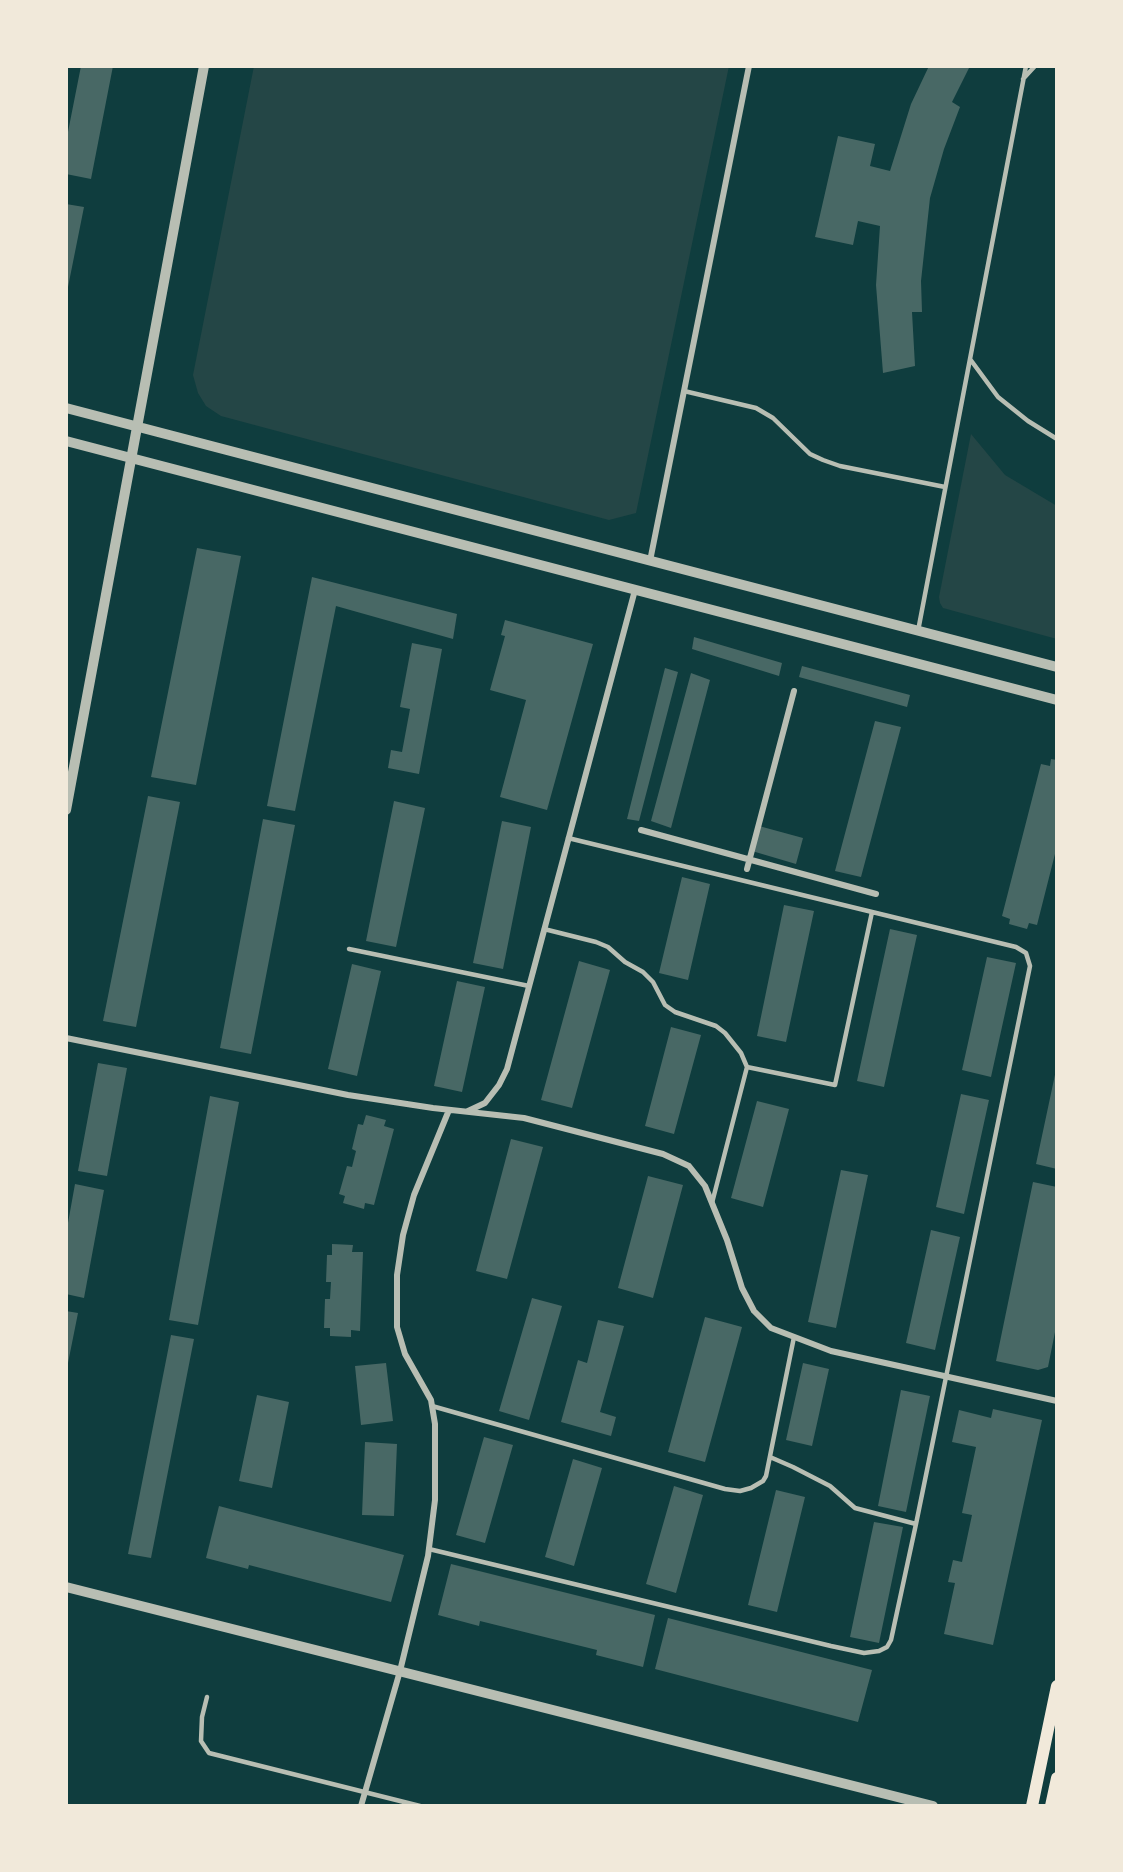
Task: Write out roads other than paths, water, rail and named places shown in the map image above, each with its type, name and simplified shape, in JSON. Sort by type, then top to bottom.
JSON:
[{"type":"main road","points":[[1032,1806],[1057,1686]]},
{"type":"main road","points":[[1051,1806],[1057,1778]]},
{"type":"street","points":[[66,810],[204,66]]},
{"type":"street","points":[[650,561],[749,66]]},
{"type":"street","points":[[66,408],[1057,667]]},
{"type":"street","points":[[66,441],[1057,700]]},
{"type":"street","points":[[467,1112],[485,1103],[499,1085],[507,1069],[635,590]]},
{"type":"street","points":[[747,869],[794,691]]},
{"type":"street","points":[[641,830],[876,894]]},
{"type":"street","points":[[66,1038],[348,1095],[524,1118],[663,1154],[689,1166],[705,1186],[728,1240],[742,1288],[754,1311],[771,1328],[831,1351],[1057,1401]]},
{"type":"street","points":[[361,1806],[400,1671],[429,1549],[435,1500],[435,1425],[431,1400],[405,1354],[397,1327],[398,1275],[403,1235],[414,1195],[449,1110]]},
{"type":"street","points":[[66,1587],[933,1806]]},
{"type":"lane","points":[[918,631],[1026,66]]},
{"type":"lane","points":[[1023,79],[1035,66]]},
{"type":"lane","points":[[970,360],[998,397],[1057,440]]},
{"type":"lane","points":[[684,391],[756,408],[773,418],[810,454],[840,466],[945,487]]},
{"type":"lane","points":[[429,1549],[864,1653],[879,1651],[887,1647],[891,1640],[916,1524],[944,1377],[1030,966],[1026,953],[1016,947],[568,838]]},
{"type":"lane","points":[[747,1067],[835,1085],[872,912]]},
{"type":"lane","points":[[544,928],[596,942],[608,948],[653,982],[664,1005],[675,1012],[716,1026],[726,1033],[741,1053],[747,1067],[712,1203]]},
{"type":"lane","points":[[349,949],[529,986]]},
{"type":"lane","points":[[432,1406],[725,1489],[740,1491],[752,1488],[763,1481],[766,1476],[794,1337]]},
{"type":"lane","points":[[770,1457],[830,1486],[855,1508],[916,1524]]},
{"type":"lane","points":[[207,1697],[202,1717],[201,1741],[208,1753],[420,1806]]}]
